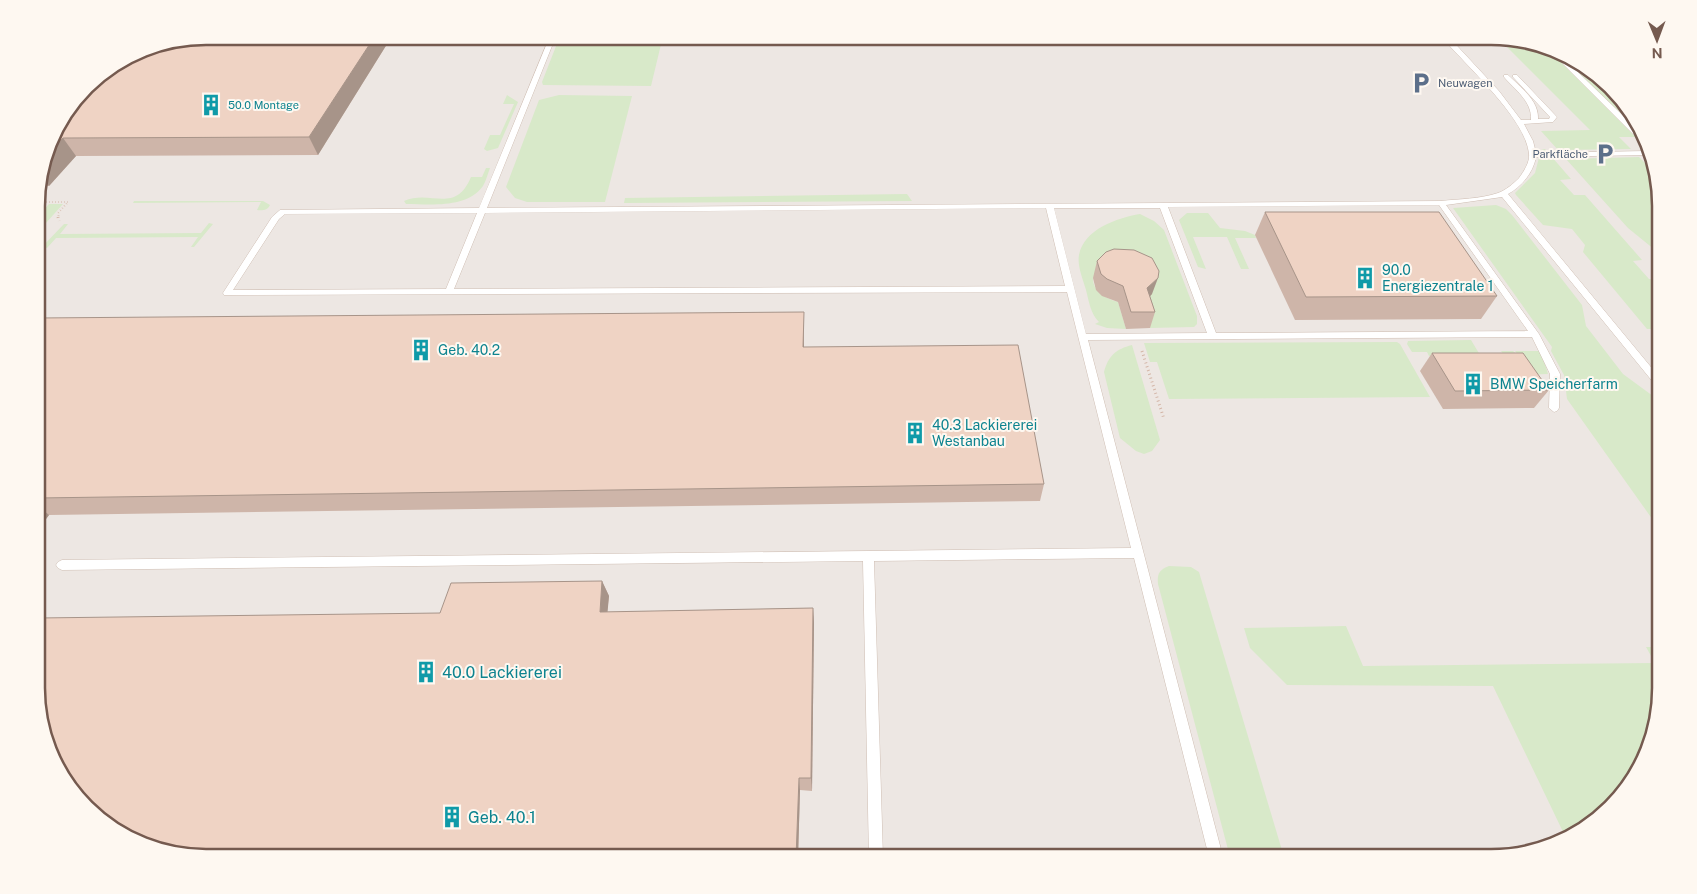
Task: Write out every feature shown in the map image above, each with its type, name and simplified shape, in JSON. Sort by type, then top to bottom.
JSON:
[{"type":"lane","points":[[449,292],[549,45]]},
{"type":"lane","points":[[1070,289],[227,293],[276,217],[283,212],[1441,203],[1504,194],[1530,168],[1534,155],[1530,138],[1520,122],[1452,45]]},
{"type":"lane","points":[[1567,65],[1631,127]]},
{"type":"lane","points":[[1506,76],[1532,106],[1536,113],[1534,121]]},
{"type":"lane","points":[[1515,76],[1554,117],[1551,121],[1520,122]]},
{"type":"lane","points":[[1534,155],[1643,153]]},
{"type":"lane","points":[[1504,194],[1652,375]]},
{"type":"lane","points":[[1441,203],[1535,334],[1555,374],[1554,408]]},
{"type":"lane","points":[[1163,205],[1213,336]]},
{"type":"lane","points":[[1049,206],[1214,849]]},
{"type":"lane","points":[[1082,337],[1535,334]]},
{"type":"lane","points":[[62,565],[1138,553]]},
{"type":"lane","points":[[868,556],[876,849]]},
{"type":"path","points":[[45,202],[68,202],[58,214],[59,221]]},
{"type":"path","points":[[1138,336],[1164,419]]},
{"type":"shaded area","points":[[195,45],[1502,45],[1523,48],[1543,54],[1581,72],[1612,100],[1625,116],[1640,144],[1647,164],[1651,185],[1652,688],[1651,709],[1643,740],[1625,778],[1597,809],[1581,822],[1543,840],[1523,846],[1502,849],[195,849],[174,846],[154,840],[116,822],[85,794],[72,778],[62,759],[54,740],[46,709],[45,195],[50,164],[57,144],[69,122],[191,46]]},
{"type":"green space","points":[[556,45],[661,45],[651,86],[543,85],[542,82]]},
{"type":"green space","points":[[1506,46],[1543,54],[1581,72],[1612,100],[1625,116],[1636,137],[1619,137],[1631,149],[1558,150],[1541,131],[1590,130]]},
{"type":"green space","points":[[507,95],[518,102],[498,148],[487,151],[484,149],[490,135],[500,135],[514,104],[503,104]]},
{"type":"green space","points":[[559,95],[632,96],[605,202],[527,202],[515,198],[506,187],[539,100]]},
{"type":"green space","points":[[1545,149],[1571,179],[1560,180],[1574,195],[1585,195],[1642,260],[1633,261],[1649,279],[1652,279],[1652,329],[1647,329],[1583,252],[1585,245],[1572,229],[1543,225],[1516,195],[1515,193],[1535,173],[1541,150]]},
{"type":"green space","points":[[1639,157],[1647,165],[1651,185],[1652,248],[1628,228],[1566,159]]},
{"type":"green space","points":[[486,168],[490,168],[483,186],[467,199],[447,204],[406,204],[404,201],[414,198],[442,199],[458,195],[465,188],[471,177],[482,177]]},
{"type":"green space","points":[[907,194],[912,201],[624,203],[625,198]]},
{"type":"green space","points":[[134,201],[263,201],[270,205],[266,209],[257,210],[261,202],[133,203]]},
{"type":"green space","points":[[49,204],[63,204],[45,224],[45,208]]},
{"type":"green space","points":[[1496,205],[1506,209],[1582,305],[1586,326],[1623,374],[1652,395],[1652,519],[1567,399],[1564,375],[1551,351],[1552,347],[1453,208]]},
{"type":"green space","points":[[1187,213],[1208,213],[1220,228],[1245,231],[1255,235],[1256,238],[1235,238],[1249,269],[1241,269],[1227,237],[1193,237],[1206,269],[1198,267],[1179,220]]},
{"type":"green space","points":[[1140,214],[1154,221],[1164,230],[1197,316],[1197,324],[1194,327],[1150,328],[1141,302],[1093,278],[1097,291],[1109,299],[1118,302],[1126,329],[1107,328],[1095,324],[1099,322],[1090,307],[1080,268],[1079,255],[1082,246],[1087,238],[1103,226],[1121,218]]},
{"type":"green space","points":[[209,223],[213,224],[194,247],[191,247],[198,237],[56,238],[47,248],[45,248],[45,244],[64,224],[68,224],[60,234],[201,233]]},
{"type":"green space","points":[[1471,340],[1480,355],[1429,356],[1427,352],[1412,352],[1407,344],[1408,341]]},
{"type":"green space","points":[[1397,342],[1400,344],[1430,397],[1169,399],[1157,362],[1150,362],[1144,343]]},
{"type":"green space","points":[[1132,345],[1160,440],[1152,451],[1144,454],[1136,451],[1120,438],[1104,372],[1110,357],[1121,349]]},
{"type":"green space","points":[[1501,351],[1513,351],[1519,356],[1515,351],[1541,351],[1548,374],[1520,375]]},
{"type":"green space","points":[[1169,566],[1191,567],[1199,572],[1282,849],[1228,849],[1158,584],[1159,573]]},
{"type":"green space","points":[[1346,626],[1363,666],[1652,663],[1649,720],[1643,740],[1625,778],[1597,809],[1581,822],[1563,832],[1493,686],[1287,685],[1250,648],[1244,628]]},
{"type":"green space","points":[[1646,647],[1652,647],[1652,658]]},
{"type":"building","name":"50.0 Montage","points":[[195,45],[369,45],[309,137],[63,138],[57,145],[72,116],[92,92],[116,72],[144,57],[174,48]]},
{"type":"building","name":"90.0 Energiezentrale 1","points":[[1265,212],[1439,212],[1497,296],[1306,297]]},
{"type":"building","points":[[1114,249],[1134,250],[1152,258],[1159,271],[1158,278],[1147,288],[1155,312],[1131,312],[1123,286],[1107,279],[1101,274],[1097,261],[1106,252]]},
{"type":"building","points":[[804,312],[803,347],[1018,345],[1044,484],[45,498],[45,318]]},
{"type":"building","points":[[1432,353],[1523,353],[1549,390],[1455,391]]},
{"type":"building","name":"40.0 Lackiererei","points":[[602,581],[600,612],[813,608],[811,778],[799,778],[796,849],[195,849],[174,846],[154,840],[116,822],[85,794],[72,778],[62,759],[54,740],[46,709],[45,618],[440,613],[451,583]]},
{"type":"place","name":"Neuwagen","points":[[1421,83]]},
{"type":"place","name":"50.0 Montage","points":[[211,105]]},
{"type":"place","name":"Parkfläche","points":[[1605,154]]},
{"type":"place","name":"90.0 Energiezentrale 1","points":[[1365,278]]},
{"type":"place","name":"Geb. 40.2","points":[[421,350]]},
{"type":"place","name":"BMW Speicherfarm","points":[[1473,384]]},
{"type":"place","name":"40.3 Lackiererei Westanbau","points":[[915,433]]},
{"type":"place","name":"40.0 Lackiererei","points":[[426,672]]},
{"type":"place","name":"Geb. 40.1","points":[[452,817]]}]
